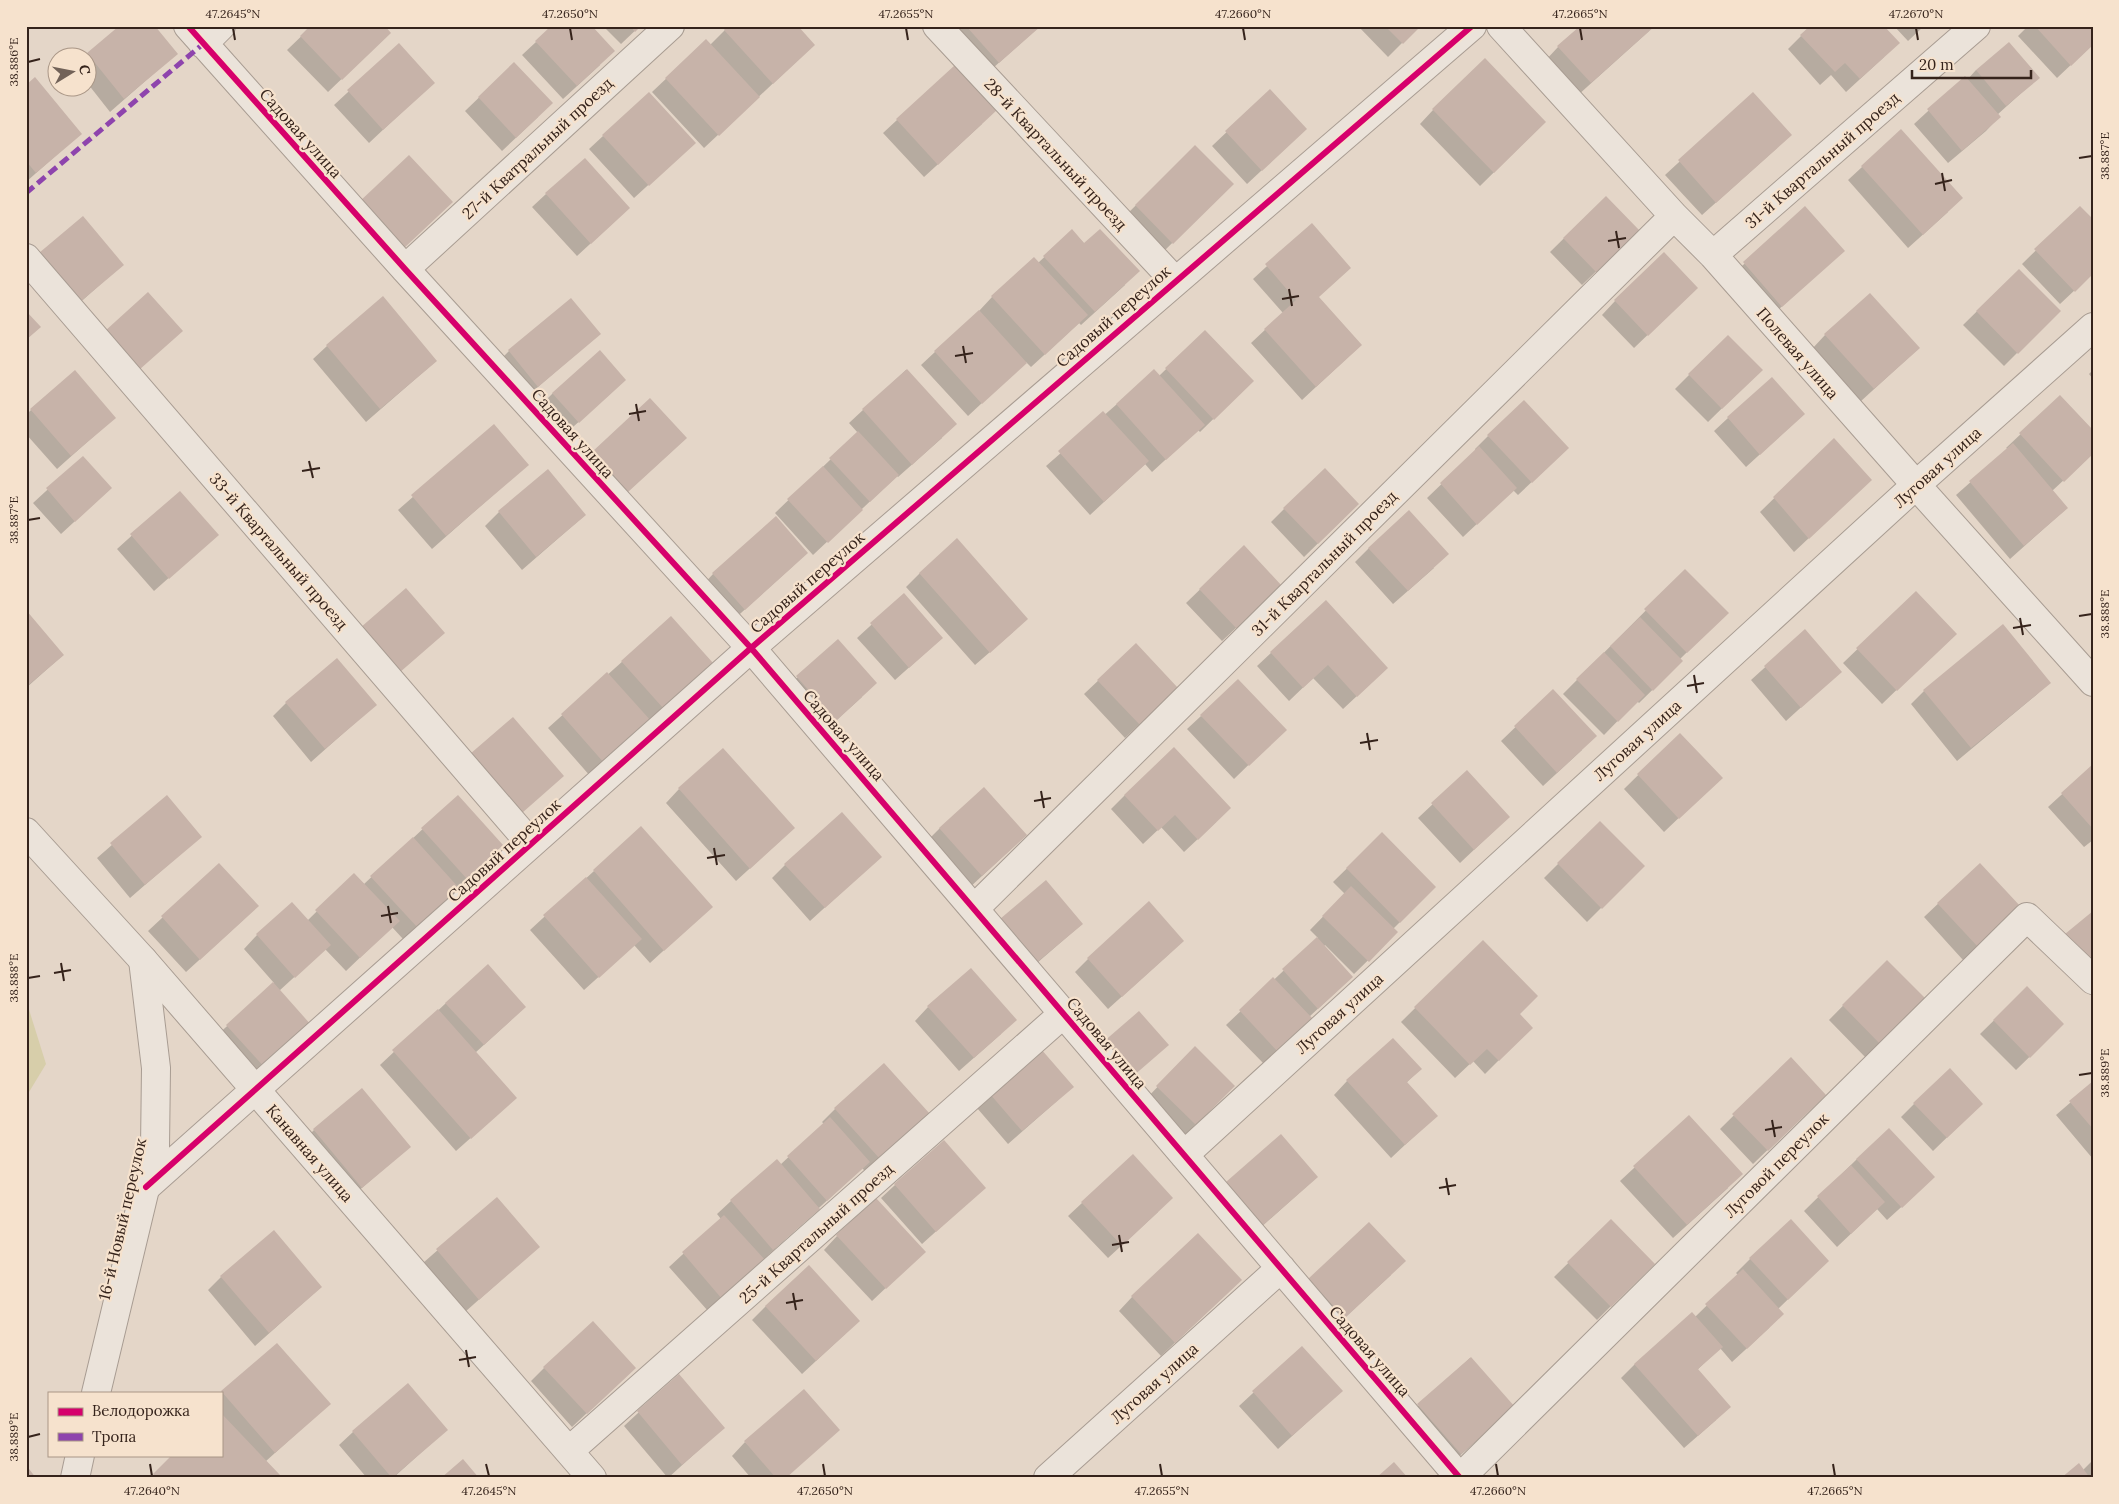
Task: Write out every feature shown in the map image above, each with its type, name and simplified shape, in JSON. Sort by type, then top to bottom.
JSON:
[{"type":"street","name":"27-й Кватральный проезд","points":[[405,269],[670,26]]},
{"type":"street","name":"28-й Квартальный проезд","points":[[937,26],[1175,281]]},
{"type":"street","name":"Садовый переулок","points":[[146,1187],[751,648],[1472,26]]},
{"type":"street","name":"Полевая улица","points":[[1501,26],[1674,216],[1713,255],[2093,682]]},
{"type":"street","name":"31-й Квартальный проезд","points":[[1713,255],[1976,26]]},
{"type":"street","name":"Садовая улица","points":[[204,32],[405,269],[751,648],[1460,1478]]},
{"type":"street","name":"31-й Квартальный проезд","points":[[974,909],[1674,216]]},
{"type":"street","name":"33-й Квартальный проезд","points":[[26,258],[531,844]]},
{"type":"street","name":"Луговая улица","points":[[1184,1155],[1916,485],[2093,327]]},
{"type":"street","name":"Канавная улица","points":[[26,832],[143,960],[592,1478]]},
{"type":"street","name":"Луговой переулок","points":[[1460,1478],[2027,917],[2093,980]]},
{"type":"street","name":"16-й Новый переулок","points":[[96,1392],[155,1147],[156,1068],[143,960]]},
{"type":"street","name":"25-й Квартальный проезд","points":[[569,1452],[1063,1014]]},
{"type":"street","name":"Луговая улица","points":[[1048,1478],[1281,1268]]},
{"type":"street","points":[[75,1478],[80,1456]]},
{"type":"shaded area","points":[[26,1000],[46,1064],[26,1097]]},
{"type":"building","points":[[119,26],[155,26],[178,54],[124,99],[98,67],[98,48],[93,48]]},
{"type":"building","points":[[310,26],[385,26],[391,33],[342,80],[300,36]]},
{"type":"building","points":[[551,26],[592,26],[615,51],[577,86],[535,41]]},
{"type":"building","points":[[630,26],[641,26],[635,32]]},
{"type":"building","points":[[727,26],[798,26],[815,45],[773,84],[724,30]]},
{"type":"building","points":[[966,26],[1041,26],[999,63]]},
{"type":"building","points":[[1385,26],[1421,26],[1403,44]]},
{"type":"building","points":[[1580,26],[1655,26],[1591,83],[1557,46]]},
{"type":"building","points":[[1810,26],[1884,26],[1900,43],[1860,79],[1845,63],[1835,72],[1800,35]]},
{"type":"building","points":[[2035,26],[2093,26],[2093,45],[2071,66]]},
{"type":"building","points":[[706,39],[760,97],[719,136],[665,78]]},
{"type":"building","points":[[2009,42],[2040,78],[2006,106],[1976,70]]},
{"type":"building","points":[[399,43],[435,83],[383,130],[347,90]]},
{"type":"building","points":[[1485,58],[1546,122],[1494,173],[1432,109]]},
{"type":"building","points":[[514,62],[553,103],[516,138],[478,97]]},
{"type":"building","points":[[955,65],[997,110],[938,165],[896,119]]},
{"type":"building","points":[[1965,76],[2001,117],[1962,151],[1927,109]]},
{"type":"building","points":[[35,77],[48,93],[48,98],[52,98],[82,134],[36,173],[26,161],[26,85]]},
{"type":"building","points":[[1270,89],[1307,129],[1262,171],[1225,131]]},
{"type":"building","points":[[649,92],[696,143],[649,186],[602,135]]},
{"type":"building","points":[[1753,92],[1792,135],[1716,203],[1678,160]]},
{"type":"building","points":[[1901,129],[1963,198],[1923,235],[1861,166]]},
{"type":"building","points":[[1195,145],[1234,184],[1173,244],[1135,205]]},
{"type":"building","points":[[409,155],[453,202],[402,250],[358,203]]},
{"type":"building","points":[[585,158],[630,208],[591,244],[545,193]]},
{"type":"building","points":[[1606,196],[1640,231],[1597,273],[1563,238]]},
{"type":"building","points":[[1805,206],[1845,251],[1782,307],[1743,262]]},
{"type":"building","points":[[2080,206],[2093,219],[2093,274],[2075,292],[2034,249]]},
{"type":"building","points":[[83,216],[124,265],[80,302],[39,253]]},
{"type":"building","points":[[1312,223],[1351,268],[1319,297],[1362,345],[1316,387],[1264,329],[1296,300],[1265,264]]},
{"type":"building","points":[[1072,229],[1084,243],[1100,229],[1140,271],[1095,312],[1043,256]]},
{"type":"building","points":[[1664,252],[1698,288],[1648,336],[1614,300]]},
{"type":"building","points":[[1034,257],[1088,315],[1045,355],[991,296]]},
{"type":"building","points":[[2019,269],[2061,311],[2018,354],[1976,311]]},
{"type":"building","points":[[148,292],[183,331],[139,370],[105,331]]},
{"type":"building","points":[[1870,293],[1920,348],[1874,389],[1824,334]]},
{"type":"building","points":[[383,296],[437,361],[380,409],[326,345]]},
{"type":"building","points":[[571,298],[601,334],[538,387],[508,350]]},
{"type":"building","points":[[979,310],[1027,363],[982,404],[934,351]]},
{"type":"building","points":[[26,311],[41,327],[26,340]]},
{"type":"building","points":[[1205,330],[1254,381],[1214,420],[1165,368]]},
{"type":"building","points":[[1728,335],[1763,370],[1722,409],[1688,374]]},
{"type":"building","points":[[600,350],[626,380],[579,423],[552,393]]},
{"type":"building","points":[[907,369],[957,424],[912,465],[862,409]]},
{"type":"building","points":[[1154,369],[1205,425],[1166,460],[1116,404]]},
{"type":"building","points":[[75,370],[116,418],[71,456],[30,409]]},
{"type":"building","points":[[1772,377],[1805,414],[1760,455],[1727,417]]},
{"type":"building","points":[[2060,395],[2093,430],[2093,454],[2064,482],[2019,433]]},
{"type":"building","points":[[650,398],[687,438],[628,492],[592,452]]},
{"type":"building","points":[[1524,400],[1569,448],[1532,483],[1487,435]]},
{"type":"building","points":[[1103,411],[1149,461],[1104,502],[1058,451]]},
{"type":"building","points":[[494,424],[529,465],[446,536],[411,495]]},
{"type":"building","points":[[858,431],[899,475],[870,502],[829,458]]},
{"type":"building","points":[[1834,438],[1872,480],[1809,539],[1773,497]]},
{"type":"building","points":[[2013,443],[2068,508],[2024,546],[1969,481]]},
{"type":"building","points":[[1479,446],[1517,488],[1477,525],[1440,483]]},
{"type":"building","points":[[83,456],[112,488],[75,522],[46,488]]},
{"type":"building","points":[[823,466],[863,510],[828,543],[787,499]]},
{"type":"building","points":[[1325,468],[1359,504],[1318,544],[1283,508]]},
{"type":"building","points":[[548,469],[586,515],[536,557],[498,511]]},
{"type":"building","points":[[180,491],[219,535],[169,579],[130,534]]},
{"type":"building","points":[[1409,510],[1449,554],[1408,591],[1368,548]]},
{"type":"building","points":[[776,516],[808,553],[745,610],[712,573]]},
{"type":"building","points":[[957,538],[1028,619],[990,653],[919,573]]},
{"type":"building","points":[[1244,545],[1282,586],[1237,629],[1199,589]]},
{"type":"building","points":[[1685,569],[1729,613],[1687,653],[1644,609]]},
{"type":"building","points":[[406,588],[445,633],[399,673],[360,628]]},
{"type":"building","points":[[1916,591],[1957,634],[1897,691],[1856,648]]},
{"type":"building","points":[[904,593],[943,638],[909,668],[870,623]]},
{"type":"building","points":[[1326,600],[1388,668],[1357,697],[1328,665],[1303,688],[1270,652]]},
{"type":"building","points":[[26,610],[64,655],[26,687]]},
{"type":"building","points":[[671,616],[713,663],[663,708],[621,661]]},
{"type":"building","points":[[1640,617],[1683,661],[1653,691],[1610,646]]},
{"type":"building","points":[[2003,624],[2051,683],[1971,748],[1923,690]]},
{"type":"building","points":[[1805,629],[1842,672],[1801,708],[1764,666]]},
{"type":"building","points":[[838,639],[877,683],[836,721],[796,676]]},
{"type":"building","points":[[1136,643],[1178,688],[1140,725],[1097,680]]},
{"type":"building","points":[[1604,652],[1645,695],[1618,722],[1576,679]]},
{"type":"building","points":[[337,658],[377,705],[325,749],[285,702]]},
{"type":"building","points":[[607,672],[652,722],[605,764],[561,714]]},
{"type":"building","points":[[1238,679],[1287,730],[1249,766],[1200,715]]},
{"type":"building","points":[[1553,689],[1597,736],[1557,773],[1514,726]]},
{"type":"building","points":[[513,717],[564,776],[522,813],[470,754]]},
{"type":"building","points":[[1680,733],[1723,778],[1679,819],[1637,774]]},
{"type":"building","points":[[1174,747],[1231,808],[1198,840],[1175,815],[1158,831],[1124,795]]},
{"type":"building","points":[[723,748],[795,828],[750,869],[678,788]]},
{"type":"building","points":[[2093,764],[2093,829],[2061,793]]},
{"type":"building","points":[[1467,770],[1510,817],[1474,850],[1431,803]]},
{"type":"building","points":[[984,787],[1027,835],[982,876],[939,828]]},
{"type":"building","points":[[167,795],[202,837],[145,885],[110,843]]},
{"type":"building","points":[[458,795],[503,845],[467,879],[421,828]]},
{"type":"building","points":[[842,812],[882,857],[825,908],[784,864]]},
{"type":"building","points":[[1600,821],[1645,866],[1602,909],[1557,863]]},
{"type":"building","points":[[641,826],[713,907],[664,951],[593,870]]},
{"type":"building","points":[[1382,832],[1436,887],[1400,923],[1346,868]]},
{"type":"building","points":[[413,837],[459,888],[417,927],[370,876]]},
{"type":"building","points":[[219,863],[259,906],[200,960],[161,916]]},
{"type":"building","points":[[1980,863],[2021,907],[1978,947],[1937,903]]},
{"type":"building","points":[[354,873],[400,921],[360,958],[315,910]]},
{"type":"building","points":[[586,877],[642,939],[599,978],[543,915]]},
{"type":"building","points":[[1046,880],[1083,924],[1036,963],[1000,919]]},
{"type":"building","points":[[1351,886],[1398,932],[1369,962],[1322,916]]},
{"type":"building","points":[[1149,901],[1184,941],[1122,997],[1087,958]]},
{"type":"building","points":[[292,902],[331,945],[295,978],[256,934]]},
{"type":"building","points":[[2093,911],[2093,966],[2065,934]]},
{"type":"building","points":[[1317,937],[1353,977],[1318,1009],[1282,969]]},
{"type":"building","points":[[1483,940],[1538,996],[1520,1014],[1533,1028],[1499,1061],[1487,1049],[1470,1065],[1414,1007]]},
{"type":"building","points":[[1887,960],[1928,1001],[1883,1047],[1842,1005]]},
{"type":"building","points":[[488,964],[526,1007],[484,1045],[445,1003]]},
{"type":"building","points":[[971,968],[1017,1020],[974,1058],[927,1006]]},
{"type":"building","points":[[1273,977],[1313,1019],[1278,1052],[1239,1010]]},
{"type":"building","points":[[273,982],[312,1026],[266,1069],[226,1025]]},
{"type":"building","points":[[2027,986],[2064,1024],[2030,1058],[1993,1020]]},
{"type":"building","points":[[438,1009],[517,1098],[471,1139],[392,1050]]},
{"type":"building","points":[[1139,1011],[1169,1045],[1132,1077],[1102,1043]]},
{"type":"building","points":[[1393,1038],[1422,1069],[1407,1082],[1438,1116],[1405,1145],[1346,1080]]},
{"type":"building","points":[[1195,1046],[1235,1086],[1196,1125],[1156,1086]]},
{"type":"building","points":[[1041,1049],[1074,1087],[1022,1131],[990,1094]]},
{"type":"building","points":[[1791,1057],[1826,1095],[1768,1151],[1732,1114]]},
{"type":"building","points":[[884,1063],[930,1114],[880,1159],[834,1108]]},
{"type":"building","points":[[1950,1068],[1983,1104],[1947,1138],[1913,1103]]},
{"type":"building","points":[[2093,1081],[2093,1129],[2069,1101]]},
{"type":"building","points":[[362,1088],[411,1147],[362,1188],[313,1129]]},
{"type":"building","points":[[1689,1115],[1743,1174],[1687,1225],[1633,1166]]},
{"type":"building","points":[[830,1117],[870,1162],[827,1201],[787,1156]]},
{"type":"building","points":[[1889,1128],[1935,1177],[1902,1208],[1856,1159]]},
{"type":"building","points":[[1281,1134],[1318,1177],[1263,1225],[1226,1182]]},
{"type":"building","points":[[944,1140],[986,1188],[936,1232],[894,1184]]},
{"type":"building","points":[[1133,1154],[1173,1198],[1122,1246],[1081,1202]]},
{"type":"building","points":[[777,1159],[820,1209],[773,1250],[730,1200]]},
{"type":"building","points":[[1851,1165],[1885,1202],[1851,1234],[1817,1196]]},
{"type":"building","points":[[497,1197],[540,1247],[479,1300],[436,1249]]},
{"type":"building","points":[[876,1198],[926,1252],[886,1289],[836,1235]]},
{"type":"building","points":[[724,1215],[766,1261],[722,1299],[682,1252]]},
{"type":"building","points":[[1611,1219],[1655,1264],[1611,1307],[1567,1262]]},
{"type":"building","points":[[1791,1219],[1829,1261],[1788,1300],[1749,1258]]},
{"type":"building","points":[[1369,1222],[1406,1261],[1345,1318],[1308,1279]]},
{"type":"building","points":[[274,1230],[322,1287],[269,1333],[220,1276]]},
{"type":"building","points":[[1198,1233],[1242,1280],[1175,1343],[1131,1296]]},
{"type":"building","points":[[809,1265],[860,1321],[816,1361],[765,1306]]},
{"type":"building","points":[[1743,1269],[1784,1314],[1747,1349],[1705,1304]]},
{"type":"building","points":[[1692,1312],[1723,1347],[1698,1369],[1731,1407],[1698,1436],[1634,1364]]},
{"type":"building","points":[[593,1321],[636,1368],[587,1414],[543,1367]]},
{"type":"building","points":[[277,1343],[331,1404],[275,1453],[221,1391]]},
{"type":"building","points":[[1302,1346],[1343,1391],[1292,1436],[1252,1391]]},
{"type":"building","points":[[1471,1357],[1515,1407],[1461,1454],[1417,1404]]},
{"type":"building","points":[[679,1374],[725,1428],[682,1465],[637,1411]]},
{"type":"building","points":[[408,1383],[448,1430],[392,1478],[352,1431]]},
{"type":"building","points":[[804,1389],[840,1430],[786,1478],[776,1478],[744,1441]]},
{"type":"building","points":[[222,1414],[280,1475],[277,1478],[156,1478],[153,1474],[171,1456],[222,1456]]},
{"type":"building","points":[[463,1459],[479,1478],[441,1478]]},
{"type":"building","points":[[1394,1462],[1408,1478],[1376,1478]]},
{"type":"building","points":[[2079,1463],[2090,1478],[2061,1478]]},
{"type":"building","points":[[26,1465],[36,1478],[26,1478]]},
{"type":"marked path","points":[[26,193],[203,44]]},
{"type":"cycle path","points":[[188,26],[405,269],[751,648],[1460,1478]]},
{"type":"cycle path","points":[[146,1187],[751,648],[1472,26]]}]
